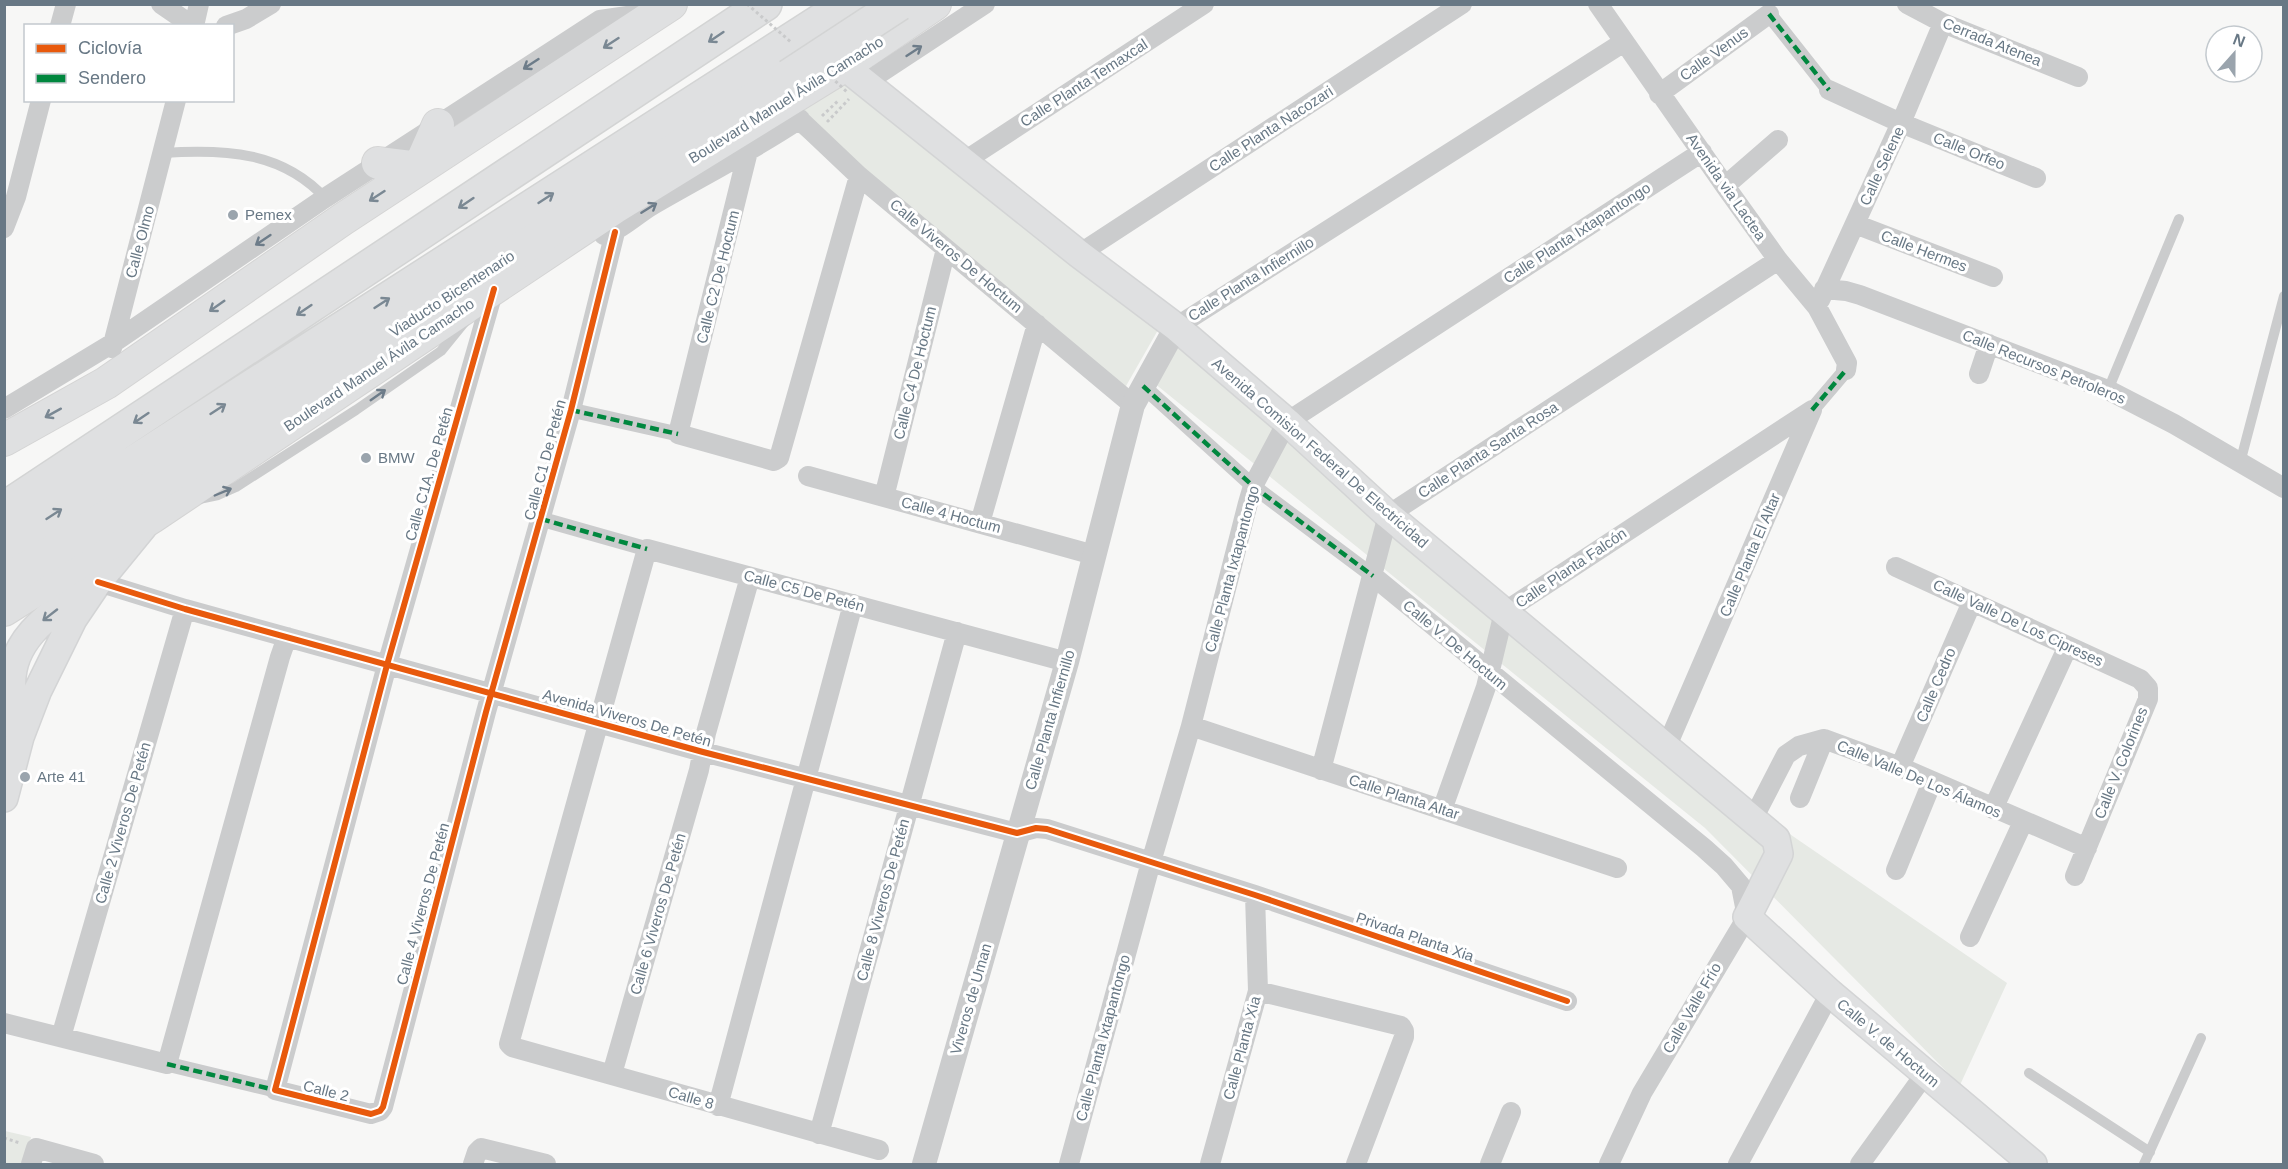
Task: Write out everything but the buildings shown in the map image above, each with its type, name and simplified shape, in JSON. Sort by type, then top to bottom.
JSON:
[{"type":"highway","points":[[4,509],[765,4]]},
{"type":"highway","points":[[4,546],[847,4]]},
{"type":"highway","points":[[873,45],[891,4]]},
{"type":"highway","name":"Viaducto Bicentenario","points":[[4,583],[899,4]]},
{"type":"highway","points":[[4,486],[43,484]]},
{"type":"main road","name":"Boulevard Manuel Ávila Camacho","points":[[4,610],[159,512],[322,417],[539,257],[756,119],[791,111],[852,80],[873,45],[935,4]]},
{"type":"main road","points":[[4,440],[106,383],[334,208],[419,168],[661,7]]},
{"type":"main road","name":"Avenida Comision Federal De Electricidad","points":[[852,80],[963,162],[1176,327],[1287,422],[1388,515],[1776,839],[1779,854]]},
{"type":"main road","points":[[419,168],[438,125]]},
{"type":"main road","points":[[378,163],[419,168]]},
{"type":"main road","points":[[4,798],[20,737],[38,690],[73,619],[98,582],[159,512]]},
{"type":"main road","points":[[20,737],[8,688],[25,639],[38,624],[98,582]]},
{"type":"main road","name":"Calle Valle Frío","points":[[1747,917],[1779,854]]},
{"type":"main road","name":"Calle V. de Hoctum","points":[[1747,917],[1830,993],[2032,1164]]},
{"type":"street","points":[[61,24],[66,4]]},
{"type":"street","points":[[161,4],[190,24]]},
{"type":"street","points":[[194,24],[199,4]]},
{"type":"street","points":[[232,24],[246,19],[271,4]]},
{"type":"street","points":[[852,80],[985,4]]},
{"type":"street","name":"Calle Planta Temaxcal","points":[[963,162],[1204,4]]},
{"type":"street","name":"Calle Planta Nacozari","points":[[1079,254],[1462,4]]},
{"type":"street","name":"Cerrada Atenea","points":[[1907,4],[1943,23],[2078,77]]},
{"type":"street","name":"Avenida via Lactea","points":[[1602,6],[1659,94],[1778,260],[1821,298],[1847,363],[1846,370]]},
{"type":"street","points":[[4,410],[334,208],[378,163],[600,20],[661,7]]},
{"type":"street","points":[[1769,14],[1829,90],[1901,123]]},
{"type":"street","name":"Calle Venus","points":[[1659,94],[1769,14]]},
{"type":"street","name":"Calle Selene","points":[[1821,298],[1901,123],[1943,23]]},
{"type":"street","name":"Calle Planta Infiernillo","points":[[1017,833],[1067,662],[1138,396],[1176,327],[1624,42]]},
{"type":"street","points":[[4,228],[16,196],[40,102]]},
{"type":"street","name":"Calle Olmo","points":[[106,383],[113,343],[176,102]]},
{"type":"street","points":[[539,257],[615,232],[650,207],[749,152],[791,111]]},
{"type":"street","name":"Calle Viveros De Hoctum","points":[[791,111],[859,176],[1037,324],[1138,396]]},
{"type":"street","name":"Calle C2 De Hoctum","points":[[678,434],[756,119]]},
{"type":"street","name":"Calle Orfeo","points":[[1901,123],[2036,178]]},
{"type":"street","points":[[1725,186],[1778,140]]},
{"type":"street","name":"Calle Planta Ixtapantongo","points":[[1069,1164],[1150,862],[1191,726],[1253,486],[1287,422],[1702,152]]},
{"type":"street","points":[[571,410],[678,434],[774,461],[779,458],[859,176]]},
{"type":"street","name":"Calle Hermes","points":[[1855,224],[1993,278]]},
{"type":"street","name":"Calle C1 De Petén","points":[[491,694],[571,410],[615,232]]},
{"type":"street","name":"Calle C4 De Hoctum","points":[[884,497],[946,249]]},
{"type":"street","name":"Calle Planta Santa Rosa","points":[[1388,515],[1778,260]]},
{"type":"street","name":"Calle C1A. De Petén","points":[[387,665],[491,291]]},
{"type":"street","name":"Calle Recursos Petroleros","points":[[1821,298],[1846,291],[1860,295],[2108,390],[2174,424],[2283,488]]},
{"type":"street","points":[[980,523],[1037,324]]},
{"type":"street","points":[[1978,374],[1989,344]]},
{"type":"street","name":"Calle Planta El Altar","points":[[1666,748],[1812,410],[1846,370]]},
{"type":"street","name":"Calle V. De Hoctum","points":[[1138,396],[1373,576],[1724,866],[1741,886],[1747,917]]},
{"type":"street","name":"Calle Planta Falcón","points":[[1443,810],[1486,687],[1504,612],[1812,410]]},
{"type":"street","name":"Calle 4 Hoctum","points":[[808,476],[1094,555]]},
{"type":"street","points":[[1321,770],[1388,515]]},
{"type":"street","name":"Calle C5 De Petén","points":[[541,519],[1067,662]]},
{"type":"street","points":[[598,722],[647,549]]},
{"type":"street","name":"Calle Valle De Los Cipreses","points":[[1896,567],[2140,679]]},
{"type":"street","points":[[702,752],[750,577]]},
{"type":"street","name":"Avenida Viveros De Petén","points":[[98,582],[185,609],[807,780],[1017,833],[1036,828],[1047,829],[1150,862]]},
{"type":"street","name":"Calle Cedro","points":[[1900,767],[1972,602]]},
{"type":"street","points":[[718,1106],[853,604]]},
{"type":"street","name":"Calle 2 Viveros De Petén","points":[[61,1037],[185,609]]},
{"type":"street","name":"Calle 8 Viveros De Petén","points":[[819,1134],[957,632]]},
{"type":"street","points":[[167,1064],[287,637]]},
{"type":"street","points":[[1993,809],[2068,646]]},
{"type":"street","points":[[275,1090],[387,665]]},
{"type":"street","name":"Calle V. Colorines","points":[[2075,876],[2148,699],[2148,688],[2140,679]]},
{"type":"street","points":[[8,688],[38,690]]},
{"type":"street","name":"Calle 4 Viveros De Petén","points":[[371,1114],[376,1114],[383,1107],[491,694]]},
{"type":"street","name":"Calle 8","points":[[598,722],[509,1039],[512,1047],[879,1150]]},
{"type":"street","name":"Calle Planta Altar","points":[[1191,726],[1617,868]]},
{"type":"street","points":[[1800,798],[1824,739]]},
{"type":"street","name":"Calle Valle De Los Álamos","points":[[1753,819],[1786,755],[1799,746],[1824,739],[1900,767],[2086,848]]},
{"type":"street","name":"Calle 6 Viveros De Petén","points":[[612,1074],[699,770],[702,752]]},
{"type":"street","points":[[1896,870],[1932,782]]},
{"type":"street","points":[[1970,937],[2023,822]]},
{"type":"street","name":"Viveros de Uman","points":[[924,1164],[1017,833]]},
{"type":"street","points":[[1150,862],[1255,895]]},
{"type":"street","name":"Calle Planta Xia","points":[[1210,1164],[1258,991],[1255,895]]},
{"type":"street","name":"Privada Planta Xia","points":[[1255,895],[1567,1001]]},
{"type":"street","name":"Calle Valle Frío","points":[[1609,1164],[1642,1093],[1747,917]]},
{"type":"street","points":[[1258,991],[1401,1026],[1404,1031],[1404,1037],[1356,1164]]},
{"type":"street","points":[[1738,1164],[1830,993]]},
{"type":"street","name":"Calle 2","points":[[4,1023],[371,1114]]},
{"type":"street","points":[[1860,1164],[1925,1074]]},
{"type":"street","points":[[1490,1164],[1511,1112]]},
{"type":"street","points":[[33,1156],[94,1164]]},
{"type":"street","points":[[477,1156],[546,1164]]},
{"type":"lane","points":[[163,153],[204,151],[245,155],[290,169],[307,181],[334,208]]},
{"type":"lane","points":[[2108,390],[2179,219]]},
{"type":"lane","points":[[2240,463],[2283,296]]},
{"type":"lane","points":[[2144,1164],[2201,1038]]},
{"type":"lane","points":[[2029,1073],[2150,1152]]},
{"type":"path","points":[[852,80],[828,122],[822,116],[852,80]]},
{"type":"shaded area","points":[[844,66],[1158,330],[1122,393],[771,111]]},
{"type":"shaded area","points":[[1183,331],[1711,780],[2007,983],[1960,1085],[1705,828],[1154,383]]},
{"type":"shaded area","points":[[5,1131],[31,1137],[25,1164],[5,1164]]},
{"type":"marked path","points":[[1769,14],[1829,90]]},
{"type":"marked path","points":[[1812,410],[1846,370]]},
{"type":"marked path","points":[[1143,386],[1253,486],[1373,576]]},
{"type":"marked path","points":[[571,410],[678,434]]},
{"type":"marked path","points":[[541,519],[647,549]]},
{"type":"marked path","points":[[167,1064],[275,1090]]},
{"type":"cycle path","points":[[494,289],[387,665],[275,1090],[371,1114],[380,1111],[383,1107],[486,712],[571,410],[615,232]]},
{"type":"cycle path","points":[[98,582],[185,609],[703,752],[1017,833],[1036,828],[1047,829],[1255,895],[1567,1001]]},
{"type":"place","name":"Pemex","points":[[233,215]]},
{"type":"place","name":"BMW","points":[[366,458]]},
{"type":"place","name":"Arte 41","points":[[25,777]]}]
